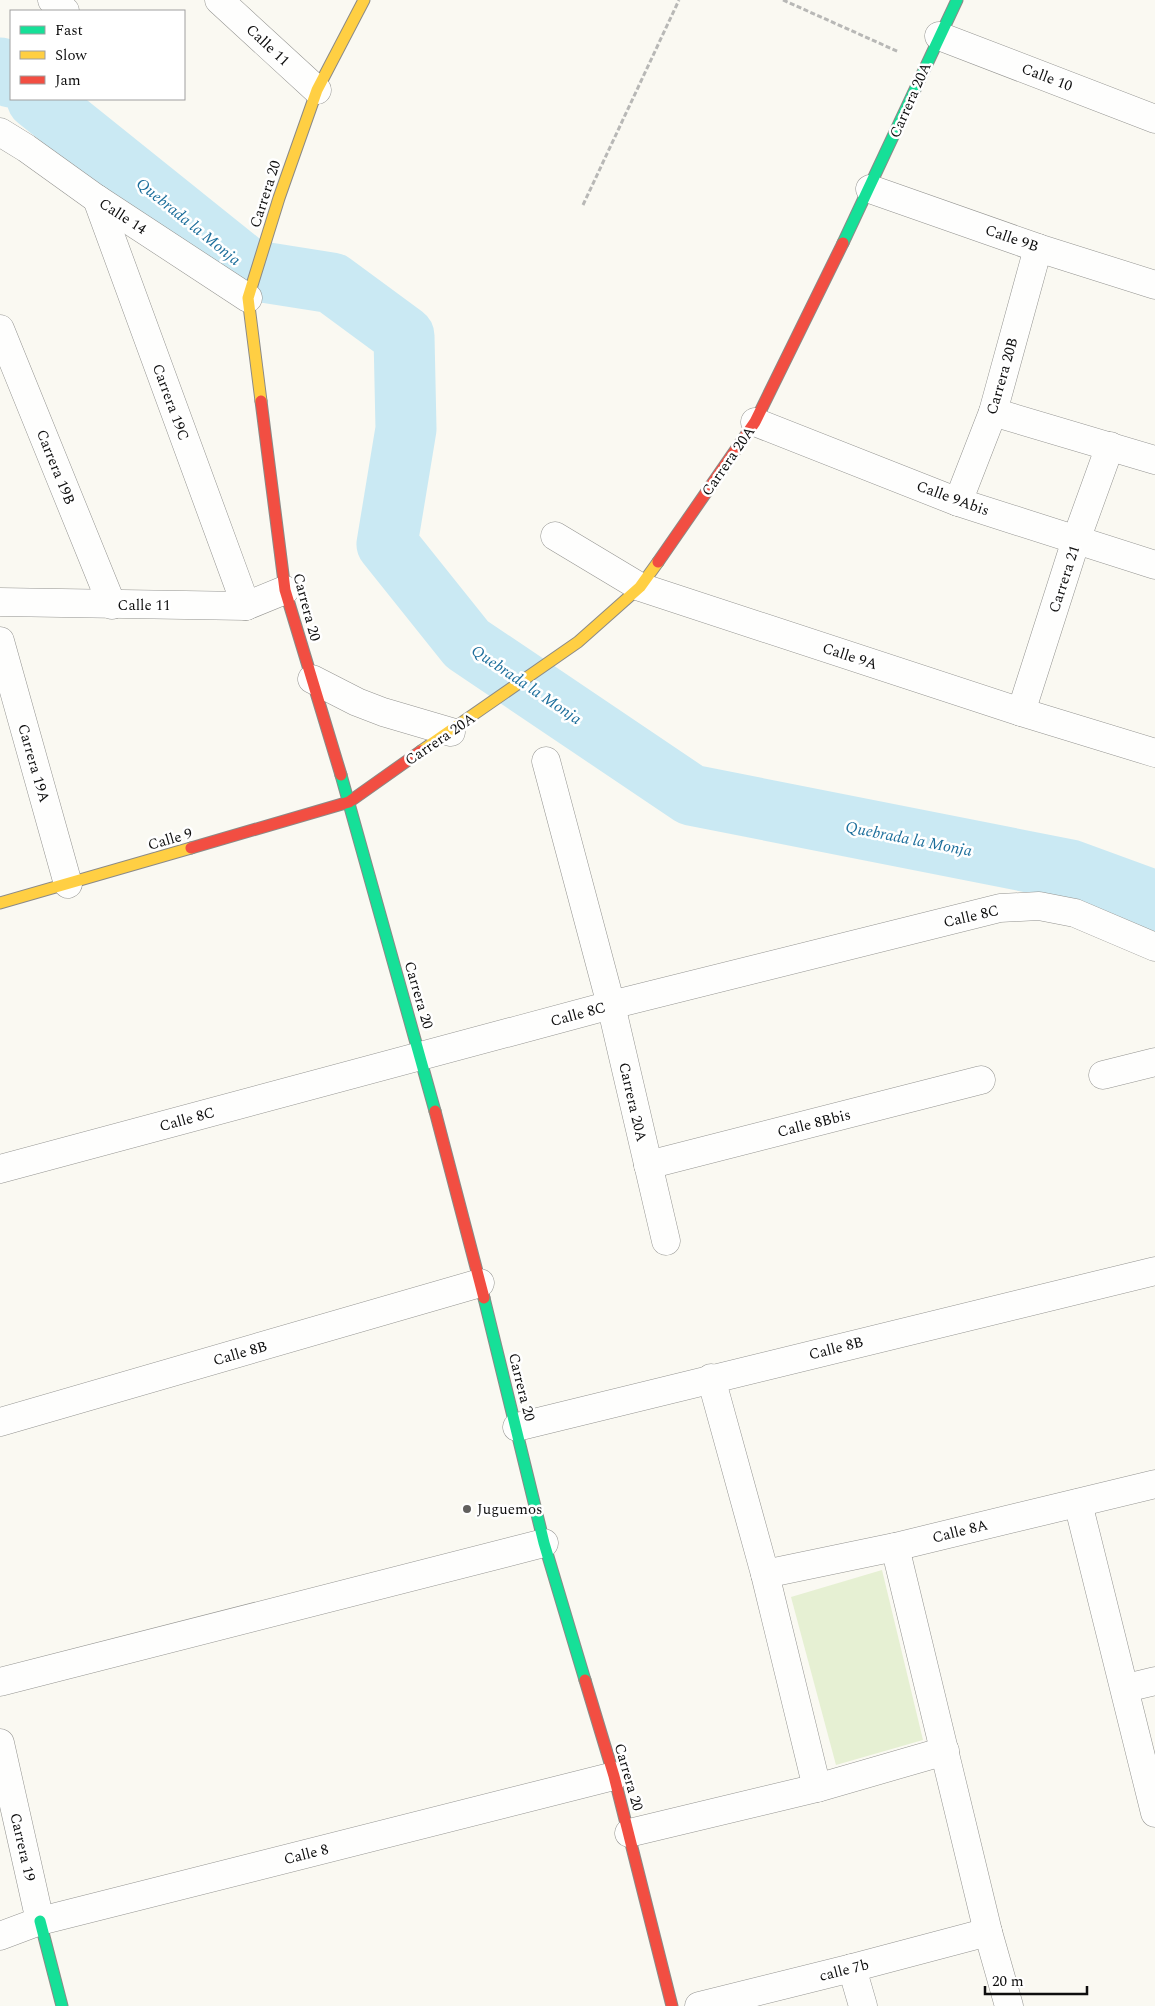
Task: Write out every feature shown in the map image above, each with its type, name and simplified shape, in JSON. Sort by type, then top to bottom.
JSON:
[{"type":"street","points":[[52,0],[64,10]]},
{"type":"street","name":"Calle 11","points":[[219,0],[318,90]]},
{"type":"street","name":"Carrera 20","points":[[364,0],[318,90],[279,198],[248,298],[285,590],[349,802],[421,1057],[517,1427],[544,1543],[614,1776],[672,2006]]},
{"type":"street","name":"Carrera 20A","points":[[349,802],[578,642],[640,587],[755,422],[870,188],[957,0]]},
{"type":"street","name":"Calle 10","points":[[939,36],[1154,115]]},
{"type":"street","name":"Calle 14","points":[[0,132],[26,148],[96,199],[248,298]]},
{"type":"street","points":[[0,157],[26,148]]},
{"type":"street","name":"Calle 9B","points":[[870,188],[1038,248],[1155,286]]},
{"type":"street","name":"Carrera 19C","points":[[96,199],[246,606]]},
{"type":"street","name":"Carrera 20B","points":[[958,502],[993,412],[1038,248]]},
{"type":"street","name":"Carrera 19B","points":[[0,330],[112,605]]},
{"type":"street","points":[[993,412],[1155,460]]},
{"type":"street","name":"Calle 9Abis","points":[[755,422],[958,502],[1155,565]]},
{"type":"street","name":"Carrera 21","points":[[1021,712],[1076,540],[1110,446]]},
{"type":"street","name":"Calle 9A","points":[[555,536],[640,587],[1021,712],[1155,753]]},
{"type":"street","name":"Calle 11","points":[[0,602],[246,606],[285,590]]},
{"type":"street","name":"Carrera 19A","points":[[0,642],[68,884]]},
{"type":"street","points":[[312,678],[374,709],[460,726]]},
{"type":"street","name":"Carrera 20A","points":[[546,761],[612,1005],[666,1241]]},
{"type":"street","name":"Calle 9","points":[[0,903],[349,802]]},
{"type":"street","name":"Calle 8C","points":[[0,1168],[612,1005],[1000,908],[1039,906],[1075,913],[1155,947]]},
{"type":"street","points":[[1104,1076],[1155,1062]]},
{"type":"street","name":"Calle 8Bbis","points":[[648,1165],[981,1080]]},
{"type":"street","name":"Calle 8B","points":[[517,1427],[1155,1271]]},
{"type":"street","name":"Calle 8B","points":[[0,1422],[480,1283]]},
{"type":"street","points":[[712,1378],[765,1574],[817,1788]]},
{"type":"street","name":"Calle 8A","points":[[765,1574],[895,1547],[1155,1484]]},
{"type":"street","points":[[1078,1503],[1126,1688],[1155,1813]]},
{"type":"street","points":[[0,1682],[544,1543]]},
{"type":"street","points":[[895,1547],[988,1932],[1009,2006]]},
{"type":"street","points":[[1126,1688],[1155,1681]]},
{"type":"street","name":"Carrera 19","points":[[0,1743],[40,1921]]},
{"type":"street","points":[[629,1833],[817,1788],[945,1751]]},
{"type":"street","name":"Calle 8","points":[[0,1936],[40,1921],[614,1776]]},
{"type":"street","points":[[40,1921],[62,2006]]},
{"type":"street","name":"calle 7b","points":[[699,2006],[988,1932]]},
{"type":"street","points":[[852,1968],[863,2006]]},
{"type":"path","points":[[583,205],[679,0]]},
{"type":"path","points":[[783,0],[926,64]]},
{"type":"green space","points":[[882,1570],[923,1740],[836,1765],[791,1597]]},
{"type":"waterway","name":"Quebrada la Monja","points":[[0,68],[10,76]]},
{"type":"waterway","name":"Quebrada la Monja","points":[[38,100],[250,270],[332,283],[404,336],[406,429],[387,544],[467,644],[691,795],[1070,870],[1155,901]]},
{"type":"traffic: fast","points":[[843,243],[957,0]]},
{"type":"traffic: fast","points":[[341,775],[435,1111]]},
{"type":"traffic: fast","points":[[484,1298],[544,1543],[585,1680]]},
{"type":"traffic: fast","points":[[40,1921],[62,2006]]},
{"type":"traffic: slow","points":[[261,401],[248,298],[279,198],[317,90],[364,0]]},
{"type":"traffic: slow","points":[[421,751],[578,642],[640,587],[658,562]]},
{"type":"traffic: slow","points":[[0,903],[191,848]]},
{"type":"traffic: jam","points":[[658,562],[755,422],[843,243]]},
{"type":"traffic: jam","points":[[261,401],[285,590],[341,775]]},
{"type":"traffic: jam","points":[[191,848],[349,802],[421,751]]},
{"type":"traffic: jam","points":[[435,1111],[484,1298]]},
{"type":"traffic: jam","points":[[585,1680],[614,1776],[672,2006]]},
{"type":"place","name":"Juguemos","points":[[467,1509]]}]
